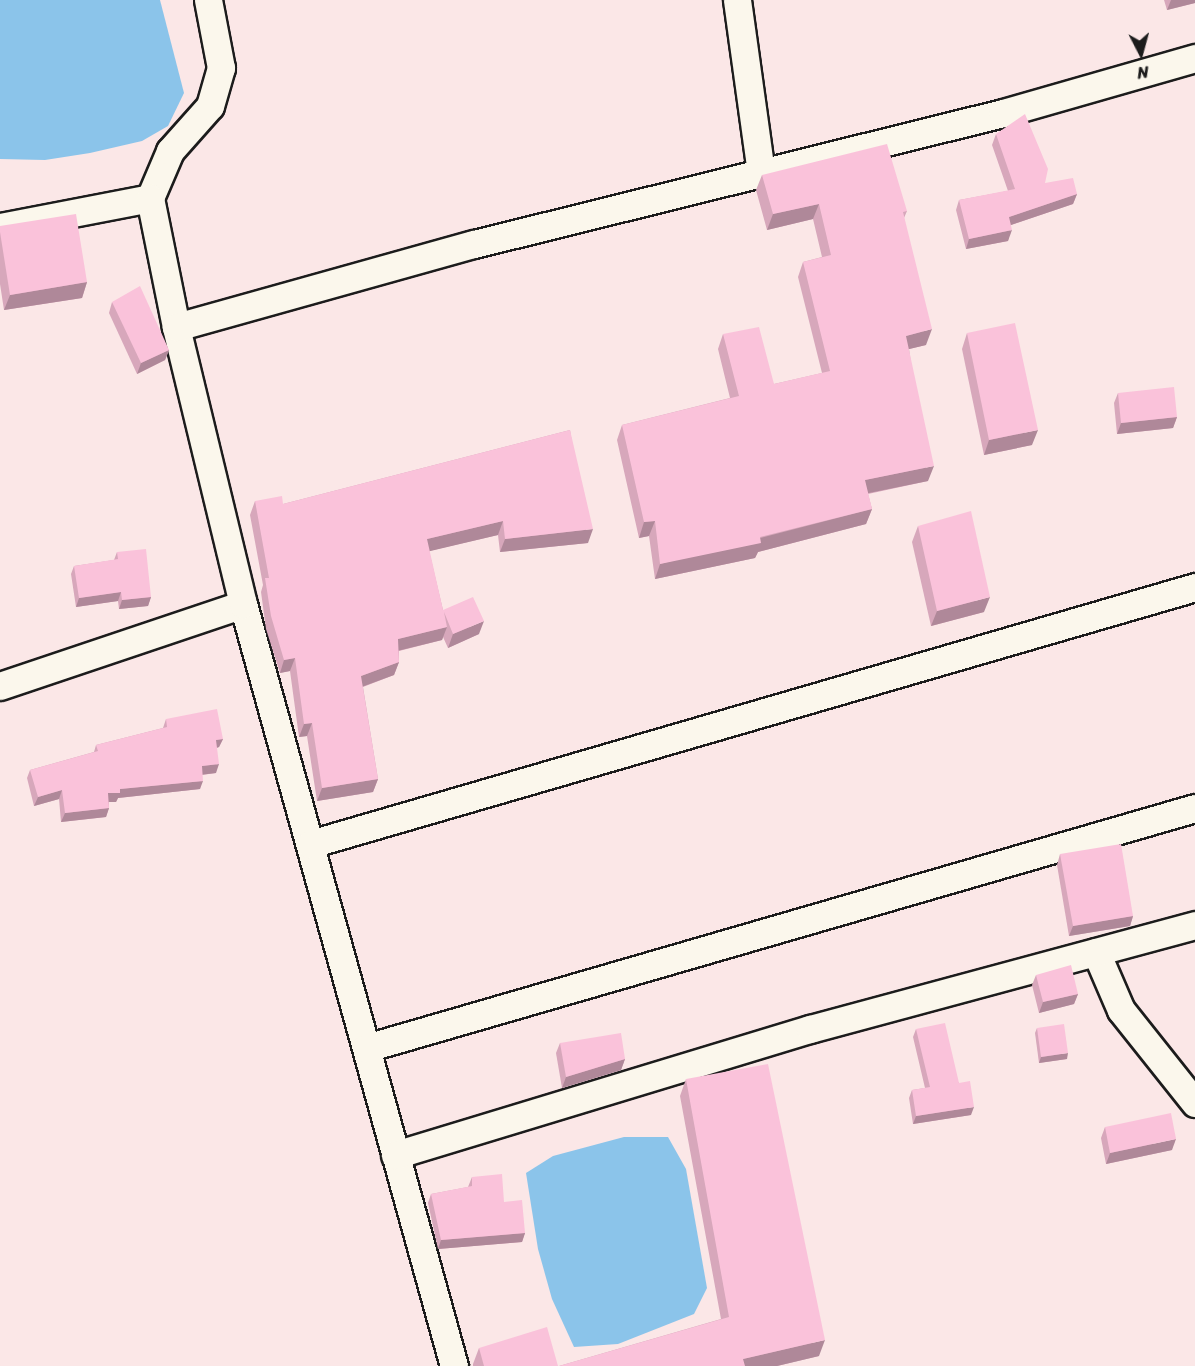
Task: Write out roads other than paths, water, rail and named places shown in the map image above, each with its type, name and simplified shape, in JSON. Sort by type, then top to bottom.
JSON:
[{"type":"street","points":[[207,0],[221,68],[210,106],[170,152],[150,198],[176,327],[243,604],[454,1366]]},
{"type":"street","points":[[737,0],[761,173]]},
{"type":"street","points":[[176,327],[474,244],[1003,114],[1195,58]]},
{"type":"street","points":[[0,227],[150,198]]},
{"type":"street","points":[[310,844],[1195,587]]},
{"type":"street","points":[[0,686],[243,604]]},
{"type":"street","points":[[366,1048],[1195,808]]},
{"type":"street","points":[[395,1155],[810,1029],[1195,925]]},
{"type":"street","points":[[1096,952],[1120,1010],[1195,1103]]},
{"type":"water","points":[[0,0],[160,0],[184,93],[168,126],[142,141],[90,153],[45,160],[0,159]]},
{"type":"water","points":[[624,1137],[668,1137],[686,1169],[707,1288],[694,1314],[618,1344],[574,1347],[552,1299],[538,1249],[526,1173],[553,1156]]}]
